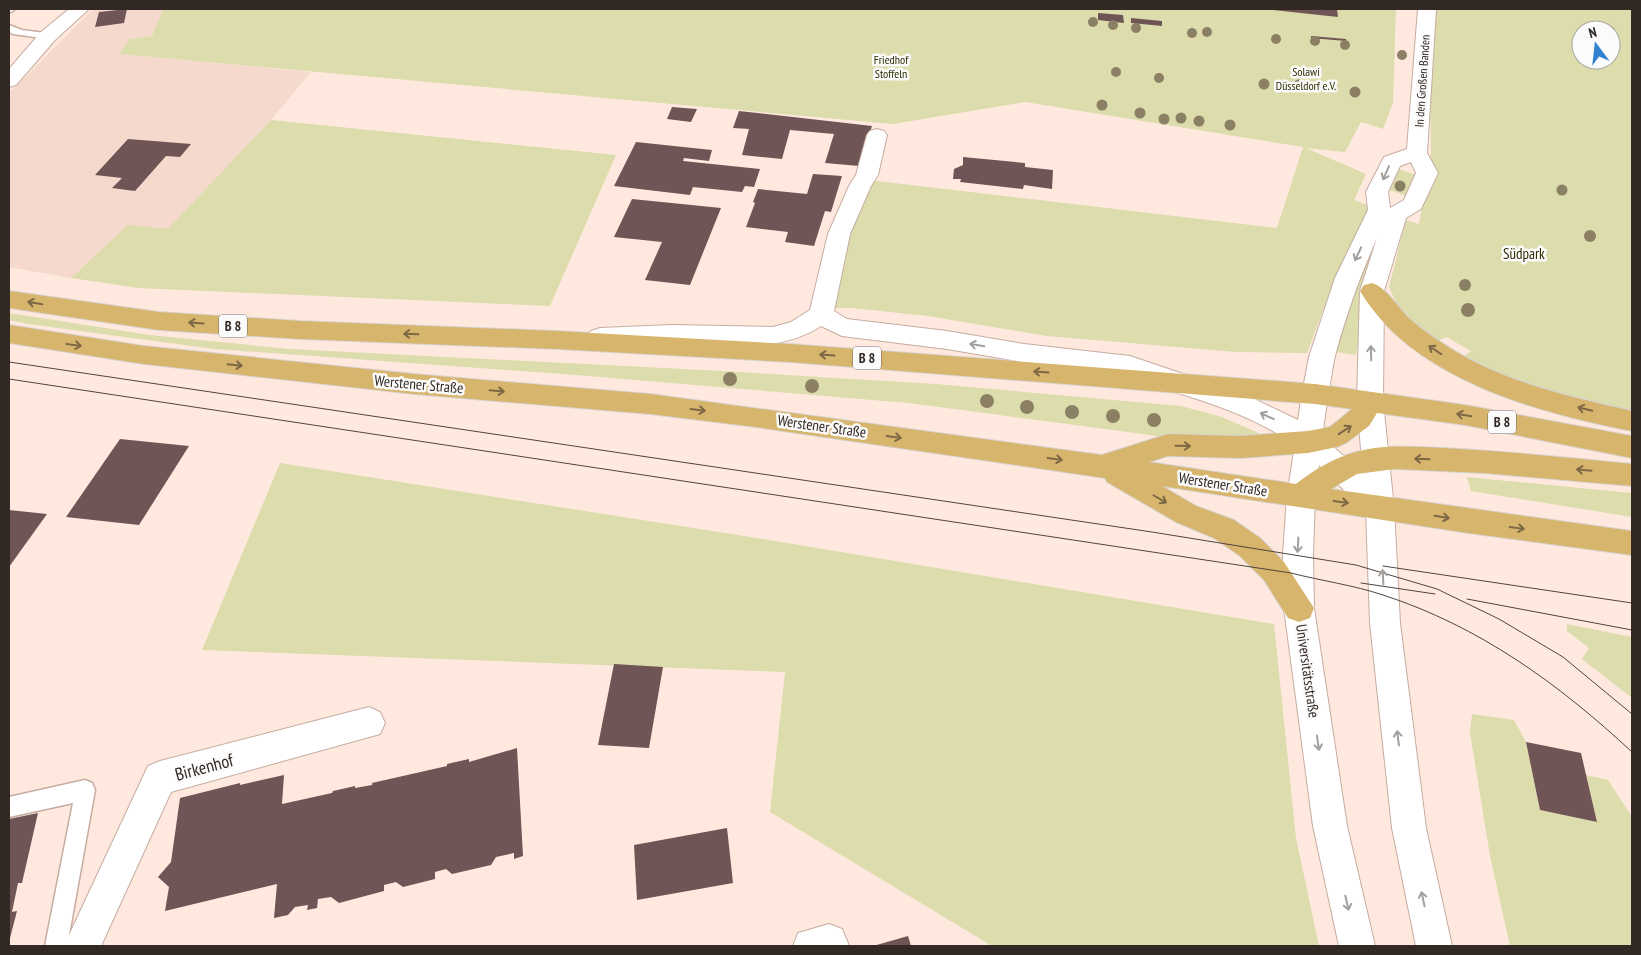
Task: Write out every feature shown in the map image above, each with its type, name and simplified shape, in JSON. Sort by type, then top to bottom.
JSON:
[{"type":"main road","points":[[1372,291],[1380,305],[1396,321],[1445,358],[1527,395],[1632,421]]},
{"type":"main road","name":"B 8","points":[[9,299],[159,320],[300,330],[557,340],[790,352],[1315,394],[1465,415],[1632,447]]},
{"type":"main road","name":"Werstener Straße","points":[[9,334],[55,343],[164,357],[414,384],[650,404],[756,417],[1632,543]]},
{"type":"main road","points":[[1102,466],[1168,446],[1240,447],[1308,442],[1336,436],[1360,418],[1370,402]]},
{"type":"main road","points":[[1301,496],[1318,482],[1340,469],[1354,463],[1375,459],[1475,461],[1632,474]]},
{"type":"main road","points":[[1102,466],[1186,514],[1224,529],[1250,547],[1274,571],[1299,608]]},
{"type":"street","points":[[9,81],[48,36],[80,9]]},
{"type":"street","name":"In den Großen Banden","points":[[1315,394],[1322,357],[1347,278],[1387,212],[1413,204],[1426,173],[1417,152],[1427,9]]},
{"type":"street","points":[[557,340],[672,334],[773,336],[799,329],[821,314],[839,234],[857,191],[866,179],[877,135]]},
{"type":"street","name":"In den Großen Banden","points":[[1370,402],[1372,291],[1387,212],[1378,192],[1391,162],[1417,152]]},
{"type":"street","points":[[821,314],[842,327],[947,340],[1024,353],[1130,365],[1275,419],[1308,442],[1340,469],[1380,508]]},
{"type":"street","name":"Universitätsstraße","points":[[1315,394],[1301,496],[1298,554],[1299,608],[1330,826],[1357,946]]},
{"type":"street","points":[[1370,402],[1380,508],[1385,623],[1409,828],[1434,946]]},
{"type":"street","name":"Birkenhof","points":[[82,946],[160,778],[369,723]]},
{"type":"street","points":[[811,946],[829,942],[831,946]]},
{"type":"lane","points":[[9,28],[24,33],[48,36]]},
{"type":"lane","points":[[9,807],[85,790],[56,946]]},
{"type":"shaded area","points":[[93,9],[163,9],[152,36],[130,39],[120,54],[311,72],[271,120],[168,230],[128,226],[71,278],[9,267],[9,93]]},
{"type":"green space","points":[[163,9],[1396,9],[1393,103],[1383,129],[1361,122],[1345,152],[1306,148],[1366,174],[1354,200],[1373,207],[1336,276],[1307,353],[1236,352],[1047,336],[928,316],[852,308],[828,308],[868,180],[1277,228],[1303,147],[1025,102],[893,124],[119,54],[130,39],[152,36]]},
{"type":"green space","name":"Südpark","points":[[1429,9],[1632,9],[1632,410],[1567,397],[1503,376],[1463,357],[1471,351],[1446,337],[1434,343],[1402,316],[1389,287],[1406,220],[1419,224],[1431,154]]},
{"type":"green space","points":[[271,120],[616,155],[550,306],[138,288],[71,278],[128,225],[168,229]]},
{"type":"green space","points":[[1398,169],[1416,175],[1407,196],[1389,190]]},
{"type":"green space","points":[[1378,233],[1377,243],[1363,280],[1356,355],[1336,352],[1356,276]]},
{"type":"green space","points":[[9,313],[150,335],[290,349],[936,384],[1181,406],[1222,417],[1265,436],[1265,438],[1165,437],[908,403],[576,375],[214,349],[28,324],[9,320]]},
{"type":"green space","points":[[280,463],[763,539],[1274,624],[1296,838],[1319,946],[992,946],[770,812],[785,672],[202,650]]},
{"type":"green space","points":[[1467,477],[1632,493],[1632,517],[1471,491]]},
{"type":"green space","points":[[1567,624],[1632,637],[1632,698],[1582,659],[1589,648],[1567,631]]},
{"type":"green space","points":[[1472,714],[1514,720],[1526,742],[1540,810],[1597,822],[1586,775],[1608,780],[1632,817],[1632,946],[1510,946],[1490,856],[1470,733]]},
{"type":"building","points":[[127,9],[124,23],[95,27],[99,12]]},
{"type":"building","points":[[1337,9],[1338,17],[1273,10]]},
{"type":"building","points":[[1098,13],[1123,15],[1124,23],[1098,20]]},
{"type":"building","points":[[1131,18],[1162,21],[1162,26],[1131,23]]},
{"type":"building","points":[[1311,36],[1346,39],[1346,41],[1311,38]]},
{"type":"building","points":[[672,107],[697,109],[691,122],[667,119]]},
{"type":"building","points":[[739,111],[872,126],[859,166],[825,163],[834,134],[790,130],[782,159],[742,155],[749,129],[733,128]]},
{"type":"building","points":[[128,139],[191,144],[180,157],[166,156],[135,191],[112,188],[122,178],[95,175]]},
{"type":"building","points":[[636,142],[712,150],[709,161],[684,158],[683,161],[760,169],[754,187],[745,186],[742,192],[693,187],[690,195],[614,186]]},
{"type":"building","points":[[963,157],[1025,163],[1025,167],[1053,170],[1052,189],[1024,185],[1023,189],[960,182],[961,179],[953,179],[954,169],[963,165]]},
{"type":"building","points":[[813,174],[842,176],[831,212],[825,211],[814,246],[785,242],[788,232],[746,227],[758,189],[807,194]]},
{"type":"building","points":[[632,199],[721,208],[690,285],[645,280],[662,242],[614,237]]},
{"type":"building","points":[[120,439],[189,446],[139,525],[66,517]]},
{"type":"building","points":[[9,510],[47,514],[9,567]]},
{"type":"building","points":[[614,664],[663,667],[649,748],[598,745]]},
{"type":"building","points":[[1526,742],[1581,753],[1597,822],[1540,810]]},
{"type":"building","points":[[517,748],[523,856],[514,859],[514,853],[496,857],[491,865],[452,874],[446,869],[435,872],[435,879],[403,887],[396,882],[384,885],[384,891],[339,903],[331,897],[318,899],[317,908],[307,910],[308,905],[295,907],[288,915],[274,918],[277,884],[165,911],[169,887],[158,877],[171,862],[180,798],[240,783],[240,785],[284,775],[282,804],[355,786],[355,788],[372,785],[372,783],[447,766],[447,764],[469,759],[469,762]]},
{"type":"building","points":[[38,813],[22,883],[18,883],[12,912],[17,911],[9,942],[9,819]]},
{"type":"building","points":[[727,828],[733,883],[637,900],[634,845]]},
{"type":"building","points":[[908,936],[911,946],[873,946]]},
{"type":"tram line","points":[[9,362],[1152,532],[1356,565],[1437,589],[1499,619],[1563,657],[1632,714]]},
{"type":"tram line","points":[[9,379],[1291,573],[1349,586],[1383,595],[1418,608],[1485,640],[1576,703],[1632,752]]},
{"type":"tram line","points":[[1383,566],[1632,603]]},
{"type":"tram line","points":[[1361,583],[1435,594]]},
{"type":"tram line","points":[[1467,599],[1632,630]]},
{"type":"park label","name":"Friedhof Stoffeln","points":[[891,66]]},
{"type":"park label","name":"Solawi Düsseldorf e.V.","points":[[1306,78]]}]
